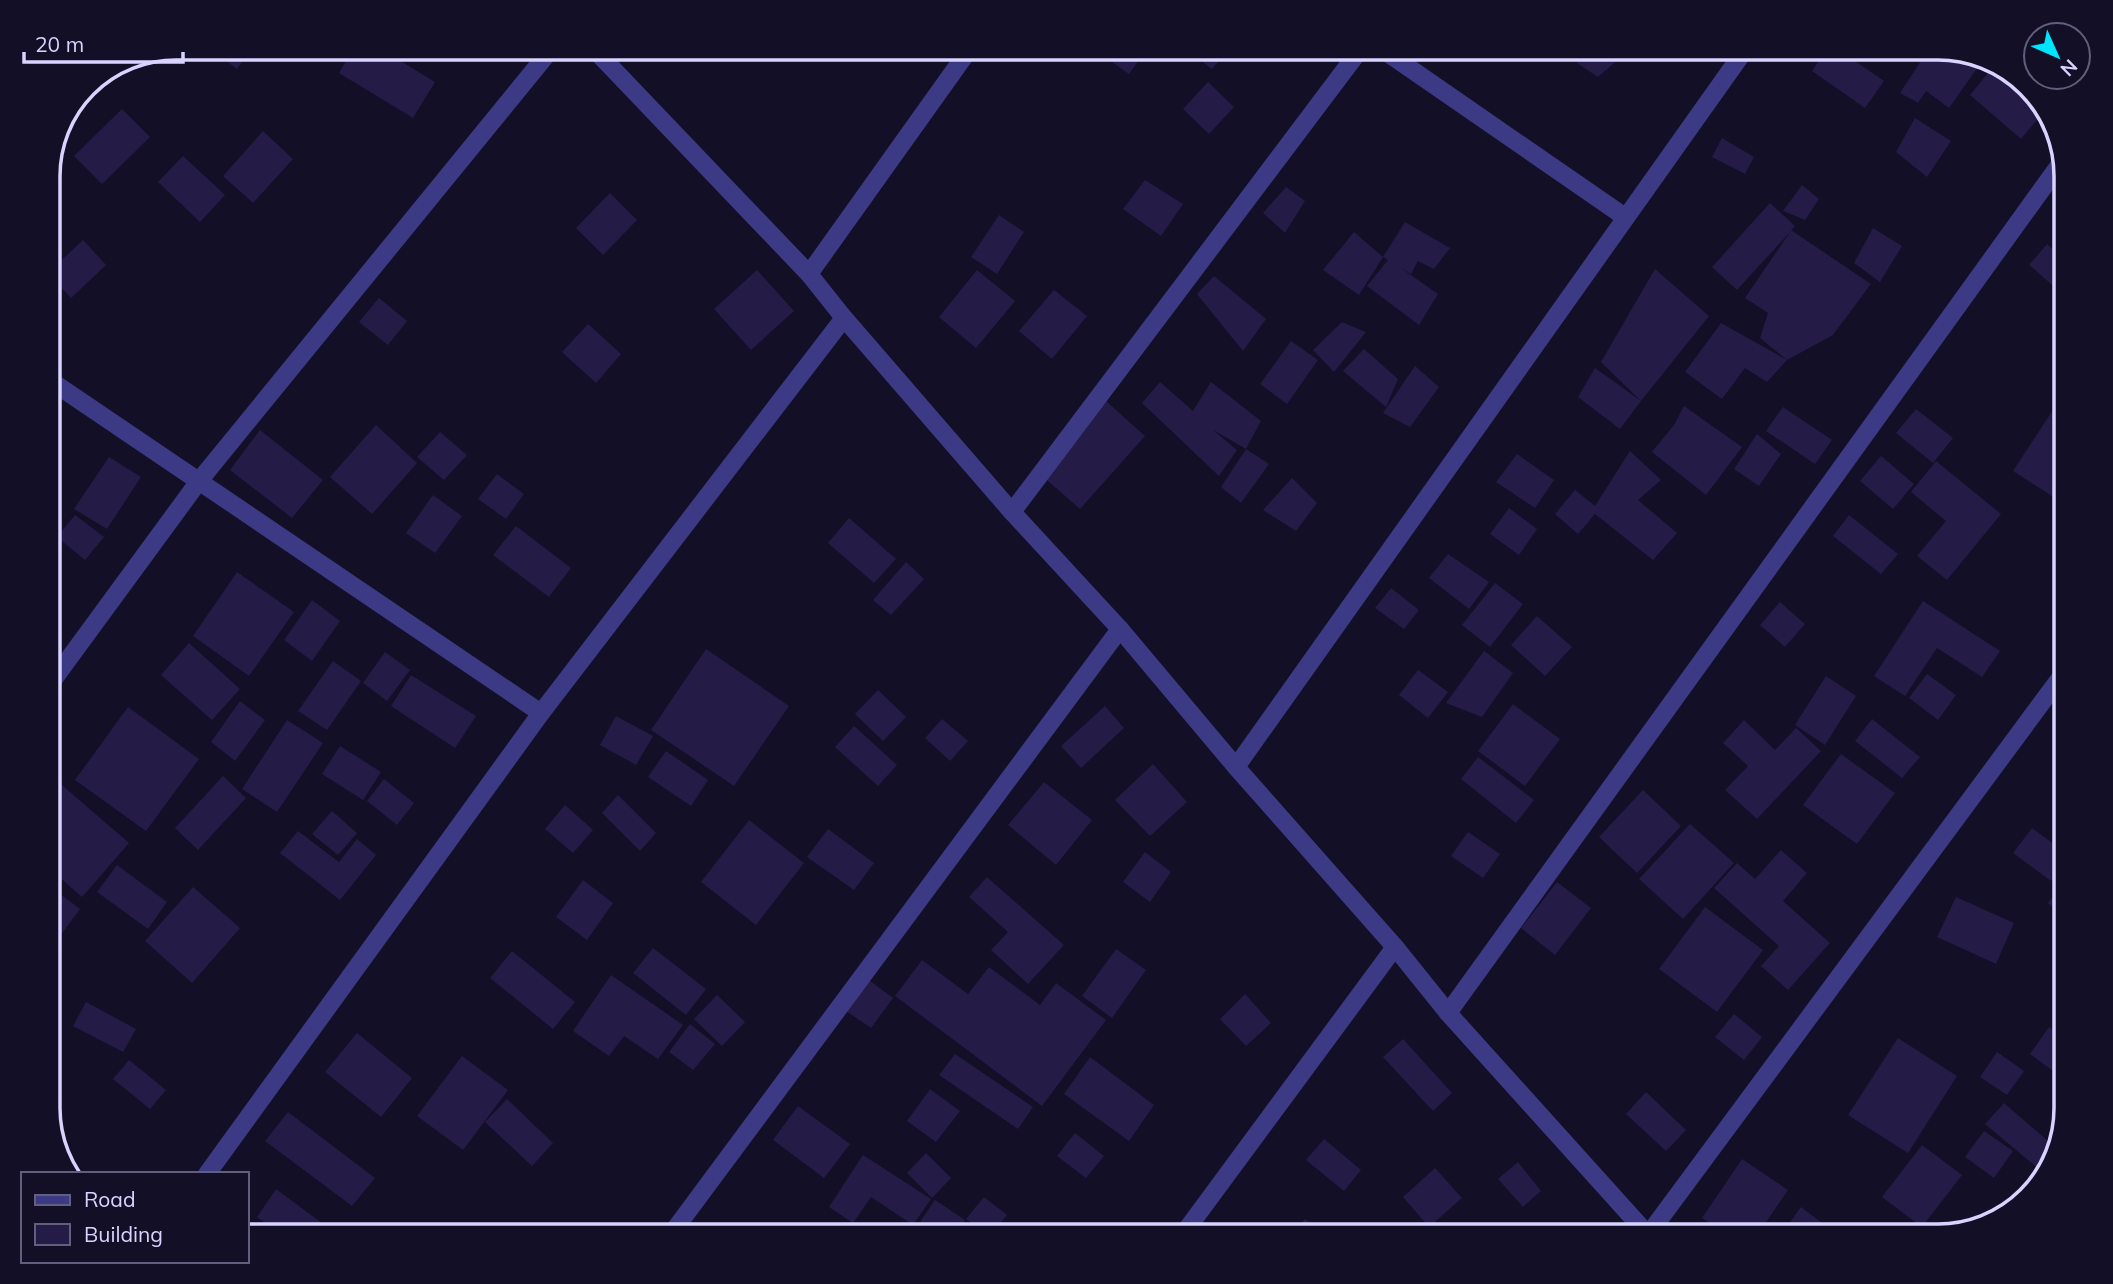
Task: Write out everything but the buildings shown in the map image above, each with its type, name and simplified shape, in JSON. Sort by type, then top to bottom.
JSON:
[{"type":"street","points":[[60,669],[199,481],[542,60]]},
{"type":"street","points":[[604,60],[810,274],[844,318],[1013,512],[1120,629],[1236,768],[1395,947],[1448,1013],[1638,1224]]},
{"type":"street","points":[[810,274],[962,60]]},
{"type":"street","points":[[1013,512],[1352,60]]},
{"type":"street","points":[[1398,60],[1625,217]]},
{"type":"street","points":[[1236,768],[1737,60]]},
{"type":"street","points":[[1448,1013],[2053,174]]},
{"type":"street","points":[[208,1172],[541,713],[844,318]]},
{"type":"street","points":[[60,388],[541,713]]},
{"type":"street","points":[[678,1224],[1120,629]]},
{"type":"street","points":[[1658,1224],[2054,687]]},
{"type":"street","points":[[1191,1224],[1395,947]]}]
